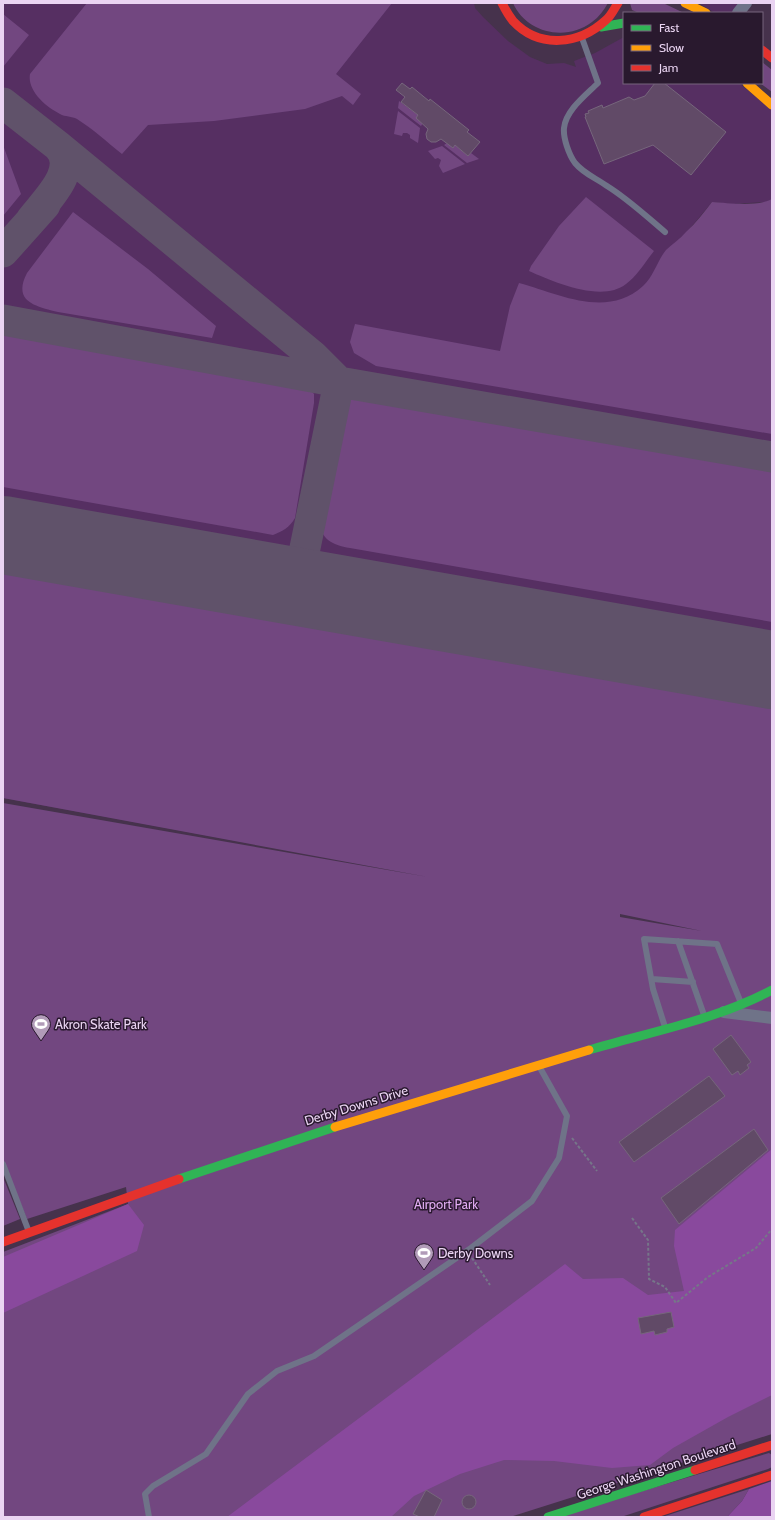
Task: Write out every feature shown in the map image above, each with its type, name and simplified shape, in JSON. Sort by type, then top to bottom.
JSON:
[{"type":"street","points":[[502,3],[514,22],[520,28],[537,37],[555,42],[582,38],[601,28],[623,23]]},
{"type":"street","points":[[601,28],[608,20],[618,3]]},
{"type":"street","points":[[685,3],[704,12]]},
{"type":"street","points":[[739,12],[746,3]]},
{"type":"street","points":[[763,51],[772,58]]},
{"type":"street","points":[[748,84],[772,105]]},
{"type":"street","name":"Derby Downs Drive","points":[[3,1242],[254,1152],[538,1065],[723,1012],[742,1005],[772,990]]},
{"type":"street","name":"Derby Downs Drive","points":[[723,1012],[772,1018]]},
{"type":"street","name":"George Washington Boulevard","points":[[548,1517],[772,1445]]},
{"type":"street","points":[[644,1517],[772,1475]]},
{"type":"lane","points":[[582,38],[598,83],[579,102],[567,118],[564,129],[566,145],[574,162],[589,176],[607,186],[665,232]]},
{"type":"lane","points":[[665,1028],[652,979],[644,939],[717,944],[742,1005]]},
{"type":"lane","points":[[678,941],[705,1017]]},
{"type":"lane","points":[[652,979],[692,982]]},
{"type":"lane","points":[[149,1517],[145,1494],[152,1486],[206,1454],[248,1394],[277,1371],[314,1356],[467,1250],[532,1201],[559,1158],[567,1116],[538,1065]]},
{"type":"lane","points":[[3,1164],[29,1232]]},
{"type":"path","points":[[632,1218],[648,1240],[649,1279],[665,1287],[676,1303],[708,1277],[756,1248],[772,1228]]},
{"type":"path","points":[[467,1250],[490,1285]]},
{"type":"shaded area","points":[[3,3],[474,3],[475,8],[483,17],[508,41],[530,57],[547,64],[564,63],[576,67],[574,61],[595,53],[623,38],[623,84],[740,84],[772,110],[772,199],[766,202],[733,204],[712,202],[687,232],[666,251],[772,261],[772,912],[618,911],[3,798]]},
{"type":"shaded area","points":[[699,3],[740,3],[733,12],[713,12]]},
{"type":"shaded area","points":[[772,1149],[772,1395],[728,1417],[673,1448],[650,1465],[612,1468],[554,1461],[504,1460],[460,1474],[414,1496],[391,1517],[227,1517],[565,1264],[583,1279],[623,1278],[648,1295],[684,1291],[674,1246],[675,1230]]},
{"type":"shaded area","points":[[128,1204],[144,1225],[137,1251],[3,1313],[3,1257]]},
{"type":"shaded area","points":[[772,1481],[772,1517],[727,1517],[742,1501],[749,1489]]},
{"type":"green space","points":[[87,3],[392,3],[336,74],[361,94],[353,105],[342,96],[305,109],[214,121],[148,125],[122,154],[77,119],[62,115],[49,107],[39,98],[31,86],[30,74]]},
{"type":"green space","points":[[513,3],[608,3],[597,18],[592,22],[571,32],[559,33],[537,27],[527,21],[519,13]]},
{"type":"green space","points":[[630,3],[663,3],[682,12],[637,12],[632,10]]},
{"type":"green space","points":[[3,14],[29,35],[3,67]]},
{"type":"green space","points":[[763,63],[772,70],[772,92],[761,84],[763,84]]},
{"type":"green space","points":[[399,101],[418,115],[423,123],[421,126],[398,108]]},
{"type":"green space","points":[[398,111],[420,128],[418,143],[410,138],[410,135],[407,133],[403,133],[402,136],[394,134]]},
{"type":"green space","points":[[447,143],[453,147],[455,145],[468,156],[471,153],[479,159],[467,163],[444,145]]},
{"type":"green space","points":[[3,145],[21,194],[3,216]]},
{"type":"green space","points":[[442,146],[465,164],[443,173],[439,166],[441,160],[438,158],[435,159],[428,151]]},
{"type":"green space","points":[[586,197],[654,251],[634,277],[626,284],[616,289],[604,292],[578,289],[529,271],[559,226]]},
{"type":"green space","points":[[772,199],[772,434],[376,366],[354,353],[350,342],[355,324],[500,351],[510,306],[519,283],[582,301],[614,301],[629,296],[647,282],[666,250],[693,225],[712,202],[751,204]]},
{"type":"green space","points":[[73,212],[148,269],[216,326],[212,338],[58,312],[35,305],[24,297],[22,290],[27,273]]},
{"type":"green space","points":[[3,326],[302,380],[314,394],[314,403],[295,518],[286,529],[273,535],[3,487]]},
{"type":"green space","points":[[358,393],[772,464],[772,622],[350,548],[333,543],[328,540],[322,532],[319,519],[340,413],[345,400]]},
{"type":"green space","name":"Airport Park","points":[[3,571],[772,706],[772,1434],[510,1517],[3,1517],[3,1252],[128,1204],[126,1187],[27,1219],[3,1160],[3,803],[428,877],[3,798]],"holes":[[[620,914],[702,931],[620,917]]]},
{"type":"green space","points":[[3,1177],[20,1219],[3,1226]]},
{"type":"green space","points":[[769,1453],[772,1455],[772,1467],[768,1469],[621,1517],[556,1517]]},
{"type":"green space","points":[[749,1489],[742,1501],[727,1517],[662,1517]]},
{"type":"building","points":[[402,83],[410,89],[412,87],[429,101],[430,99],[469,130],[467,132],[480,142],[468,156],[455,145],[453,148],[441,139],[436,142],[431,142],[427,139],[426,134],[428,129],[416,118],[418,115],[401,102],[405,97],[396,90]]},
{"type":"building","points":[[654,84],[665,84],[726,132],[691,175],[653,145],[604,164],[585,114],[589,113],[588,111],[602,105],[603,108],[629,97],[634,100],[645,96]]},
{"type":"building","points":[[731,1035],[751,1062],[747,1065],[749,1068],[740,1075],[738,1071],[732,1075],[713,1049]]},
{"type":"building","points":[[709,1076],[725,1096],[634,1162],[619,1142]]},
{"type":"building","points":[[754,1129],[768,1150],[679,1224],[661,1198]]},
{"type":"building","points":[[671,1312],[674,1327],[667,1329],[667,1332],[655,1335],[654,1331],[641,1334],[638,1318]]},
{"type":"building","points":[[426,1490],[442,1500],[434,1517],[420,1517],[413,1514]]},
{"type":"building","points":[[469,1495],[474,1497],[476,1502],[474,1507],[469,1509],[464,1507],[462,1502],[464,1497]]},
{"type":"taxiway","points":[[3,103],[58,146],[64,155],[65,165],[63,175],[52,194],[31,220]]},
{"type":"taxiway","points":[[58,146],[313,356],[339,382],[297,587]]},
{"type":"taxiway","points":[[3,252],[45,205]]},
{"type":"taxiway","points":[[3,320],[339,382],[772,457]]},
{"type":"runway","points":[[3,535],[772,670]]},
{"type":"traffic: fast","points":[[601,27],[623,23]]},
{"type":"traffic: fast","points":[[589,1050],[728,1010],[772,990]]},
{"type":"traffic: fast","points":[[179,1179],[335,1127]]},
{"type":"traffic: fast","points":[[548,1517],[695,1470]]},
{"type":"traffic: slow","points":[[685,3],[704,12]]},
{"type":"traffic: slow","points":[[748,84],[772,105]]},
{"type":"traffic: slow","points":[[335,1127],[589,1050]]},
{"type":"traffic: jam","points":[[502,3],[513,21],[523,30],[547,40],[572,39],[584,35],[608,18],[618,3]]},
{"type":"traffic: jam","points":[[763,51],[772,58]]},
{"type":"traffic: jam","points":[[3,1242],[179,1179]]},
{"type":"traffic: jam","points":[[695,1470],[772,1445]]},
{"type":"traffic: jam","points":[[644,1517],[772,1475]]},
{"type":"place","name":"Akron Skate Park","points":[[41,1041]]},
{"type":"place","name":"Derby Downs","points":[[424,1270]]}]
